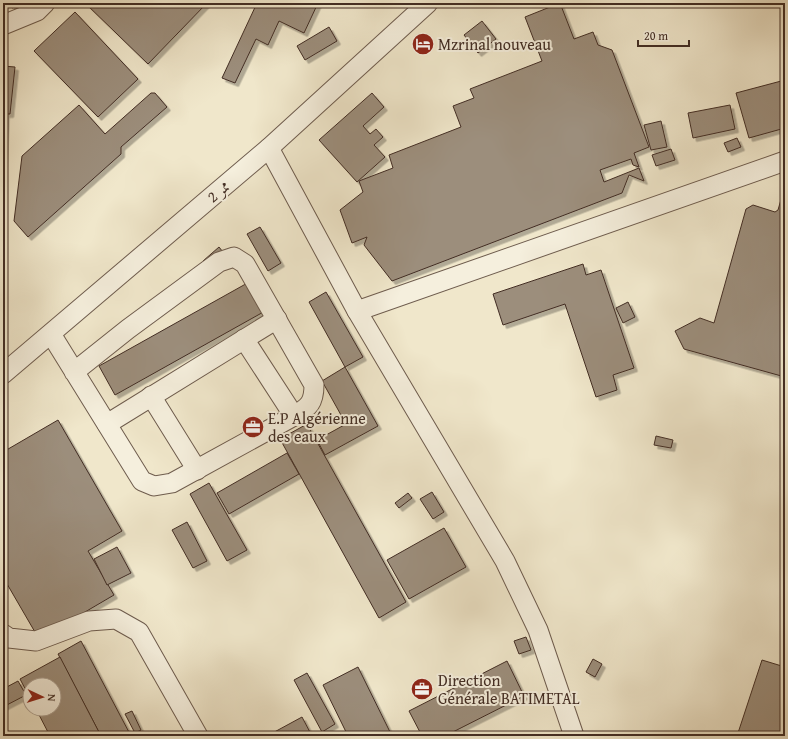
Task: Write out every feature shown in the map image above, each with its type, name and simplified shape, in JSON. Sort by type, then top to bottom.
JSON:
[{"type":"lane","points":[[3,25],[37,11],[45,3]]},
{"type":"lane","name":"ممر 2","points":[[3,374],[269,148],[428,3]]},
{"type":"lane","points":[[269,148],[357,311],[505,561],[538,630],[574,736]]},
{"type":"lane","points":[[357,311],[785,161]]},
{"type":"lane","points":[[51,334],[74,372],[142,481],[154,486],[172,483],[197,470],[307,408],[314,397],[314,385],[277,320],[245,264],[234,257],[219,262],[128,329],[74,372]]},
{"type":"lane","points":[[107,424],[277,320]]},
{"type":"lane","points":[[244,339],[294,416]]},
{"type":"lane","points":[[151,396],[197,470]]},
{"type":"lane","points":[[3,634],[9,638],[36,642],[89,621],[116,619],[139,632],[198,736]]},
{"type":"building","points":[[10,3],[26,3],[12,8]]},
{"type":"building","points":[[85,3],[207,3],[148,64]]},
{"type":"building","points":[[257,3],[318,3],[304,33],[279,21],[268,45],[256,39],[235,83],[222,78]]},
{"type":"building","points":[[560,3],[574,39],[593,32],[598,45],[612,50],[649,147],[634,153],[639,167],[633,165],[631,159],[600,170],[604,182],[639,168],[644,181],[629,175],[622,193],[392,281],[364,245],[367,237],[352,243],[340,210],[363,192],[359,181],[393,168],[389,155],[461,127],[453,106],[474,98],[470,89],[542,61],[525,17]]},
{"type":"building","points":[[75,12],[138,79],[98,117],[34,51]]},
{"type":"building","points":[[482,21],[496,39],[478,53],[464,35]]},
{"type":"building","points":[[329,27],[337,41],[305,60],[297,46]]},
{"type":"building","points":[[3,66],[15,67],[10,114],[3,114]]},
{"type":"building","points":[[785,80],[785,128],[749,138],[736,93]]},
{"type":"building","points":[[151,93],[155,93],[167,107],[121,147],[121,154],[28,237],[14,221],[22,156],[79,105],[105,134]]},
{"type":"building","points":[[372,93],[384,107],[363,126],[370,134],[376,129],[383,137],[374,145],[385,157],[357,182],[319,140]]},
{"type":"building","points":[[730,105],[735,129],[693,138],[688,113]]},
{"type":"building","points":[[3,108],[6,108],[3,177]]},
{"type":"building","points":[[661,121],[667,147],[651,150],[644,125]]},
{"type":"building","points":[[737,138],[741,147],[728,152],[724,143]]},
{"type":"building","points":[[671,149],[675,160],[656,166],[652,155]]},
{"type":"building","points":[[785,195],[785,377],[684,349],[675,331],[700,318],[714,323],[746,209],[753,205],[775,212],[778,210],[782,196]]},
{"type":"building","points":[[260,227],[281,263],[268,271],[247,234]]},
{"type":"building","points":[[219,247],[223,252],[208,265],[203,261]]},
{"type":"building","points":[[583,264],[586,275],[601,270],[634,368],[613,375],[617,390],[596,397],[565,304],[503,325],[493,294]]},
{"type":"building","points":[[251,281],[267,310],[115,395],[99,366]]},
{"type":"building","points":[[326,292],[363,357],[345,367],[309,302]]},
{"type":"building","points":[[628,302],[635,317],[623,323],[616,308]]},
{"type":"building","points":[[345,367],[378,426],[325,455],[317,440],[346,424],[322,381]]},
{"type":"building","points":[[58,420],[122,531],[88,551],[114,595],[39,639],[3,577],[3,452]]},
{"type":"building","points":[[307,424],[406,602],[379,618],[280,439]]},
{"type":"building","points":[[656,436],[673,440],[671,448],[654,445]]},
{"type":"building","points":[[287,453],[299,474],[229,514],[217,493]]},
{"type":"building","points":[[209,483],[247,550],[227,561],[190,494]]},
{"type":"building","points":[[432,492],[444,512],[433,519],[420,499]]},
{"type":"building","points":[[408,493],[412,498],[399,508],[395,503]]},
{"type":"building","points":[[187,522],[207,561],[193,568],[172,530]]},
{"type":"building","points":[[444,528],[466,567],[409,599],[387,560]]},
{"type":"building","points":[[117,547],[131,573],[107,585],[94,559]]},
{"type":"building","points":[[526,637],[531,650],[519,654],[514,641]]},
{"type":"building","points":[[81,641],[131,736],[101,736],[58,654]]},
{"type":"building","points":[[60,657],[101,736],[50,736],[40,717],[62,717],[62,677],[24,677]]},
{"type":"building","points":[[593,659],[602,664],[595,677],[586,672]]},
{"type":"building","points":[[762,660],[785,667],[785,736],[737,736]]},
{"type":"building","points":[[507,661],[524,696],[445,736],[422,736],[409,711]]},
{"type":"building","points":[[358,667],[392,736],[348,736],[323,685]]},
{"type":"building","points":[[307,673],[335,724],[322,732],[294,680]]},
{"type":"building","points":[[18,681],[22,688],[22,697],[3,707],[3,689]]},
{"type":"building","points":[[132,711],[141,730],[135,733],[125,714]]},
{"type":"building","points":[[302,717],[312,736],[267,736]]},
{"type":"place","name":"Mzrinal nouveau","points":[[423,44]]},
{"type":"place","name":"E.P Algérienne des eaux","points":[[253,427]]},
{"type":"place","name":"Direction Générale BATIMETAL","points":[[422,689]]}]
